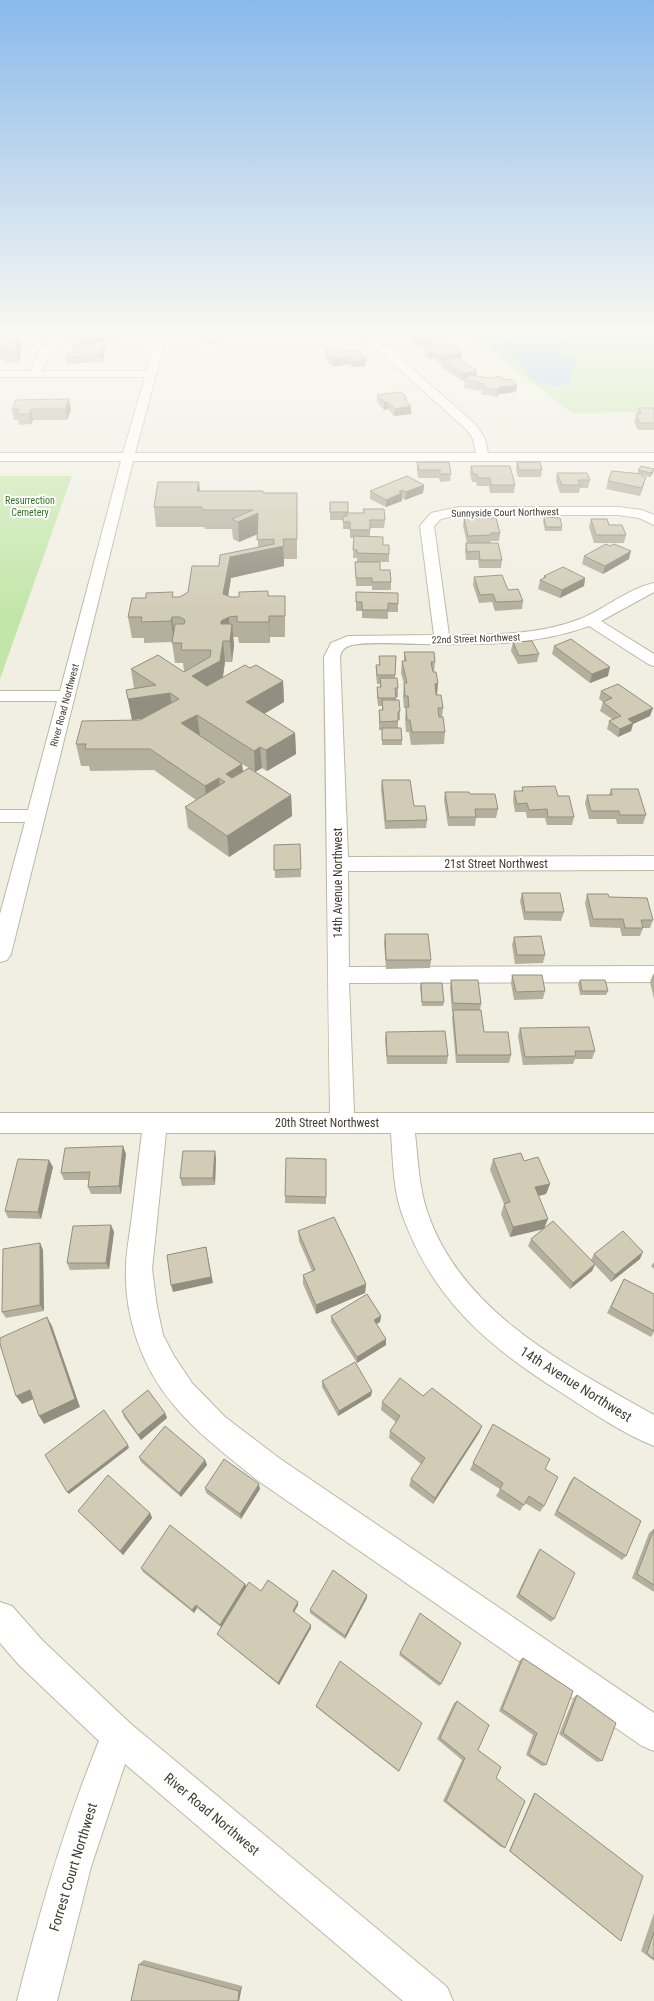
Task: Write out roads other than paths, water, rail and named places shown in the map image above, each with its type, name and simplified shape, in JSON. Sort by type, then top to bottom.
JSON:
[{"type":"street","name":"River Road Northwest","points":[[0,954],[137,427]]},
{"type":"street","points":[[471,427],[479,439],[483,457]]},
{"type":"street","points":[[0,457],[654,457]]},
{"type":"street","name":"Sunnyside Court Northwest","points":[[442,640],[427,526],[429,521],[435,516],[446,513],[466,511],[618,511],[642,514],[654,521]]},
{"type":"street","name":"22nd Street Northwest","points":[[336,645],[355,640],[501,639],[526,636],[573,627],[591,621],[654,587]]},
{"type":"street","points":[[591,621],[654,661]]},
{"type":"street","name":"14th Avenue Northwest","points":[[336,645],[332,657],[338,864],[338,975],[342,1123]]},
{"type":"street","points":[[0,696],[66,696]]},
{"type":"street","points":[[0,816],[35,816]]},
{"type":"street","name":"21st Street Northwest","points":[[338,864],[654,863]]},
{"type":"street","points":[[338,975],[654,974]]},
{"type":"street","name":"20th Street Northwest","points":[[0,1123],[654,1123]]},
{"type":"street","points":[[155,1124],[139,1269],[143,1307],[150,1338],[164,1366],[182,1393],[215,1427],[268,1469],[654,1734]]},
{"type":"street","name":"14th Avenue Northwest","points":[[402,1124],[406,1166],[415,1214],[435,1260],[456,1288],[480,1316],[516,1347],[557,1375],[654,1431]]},
{"type":"street","name":"River Road Northwest","points":[[0,1618],[30,1653],[119,1736],[433,2001]]},
{"type":"street","name":"Forrest Court Northwest","points":[[37,2001],[48,1953],[78,1848],[97,1789],[119,1736]]},
{"type":"park label","name":"Resurrection Cemetery","points":[[30,506]]}]
